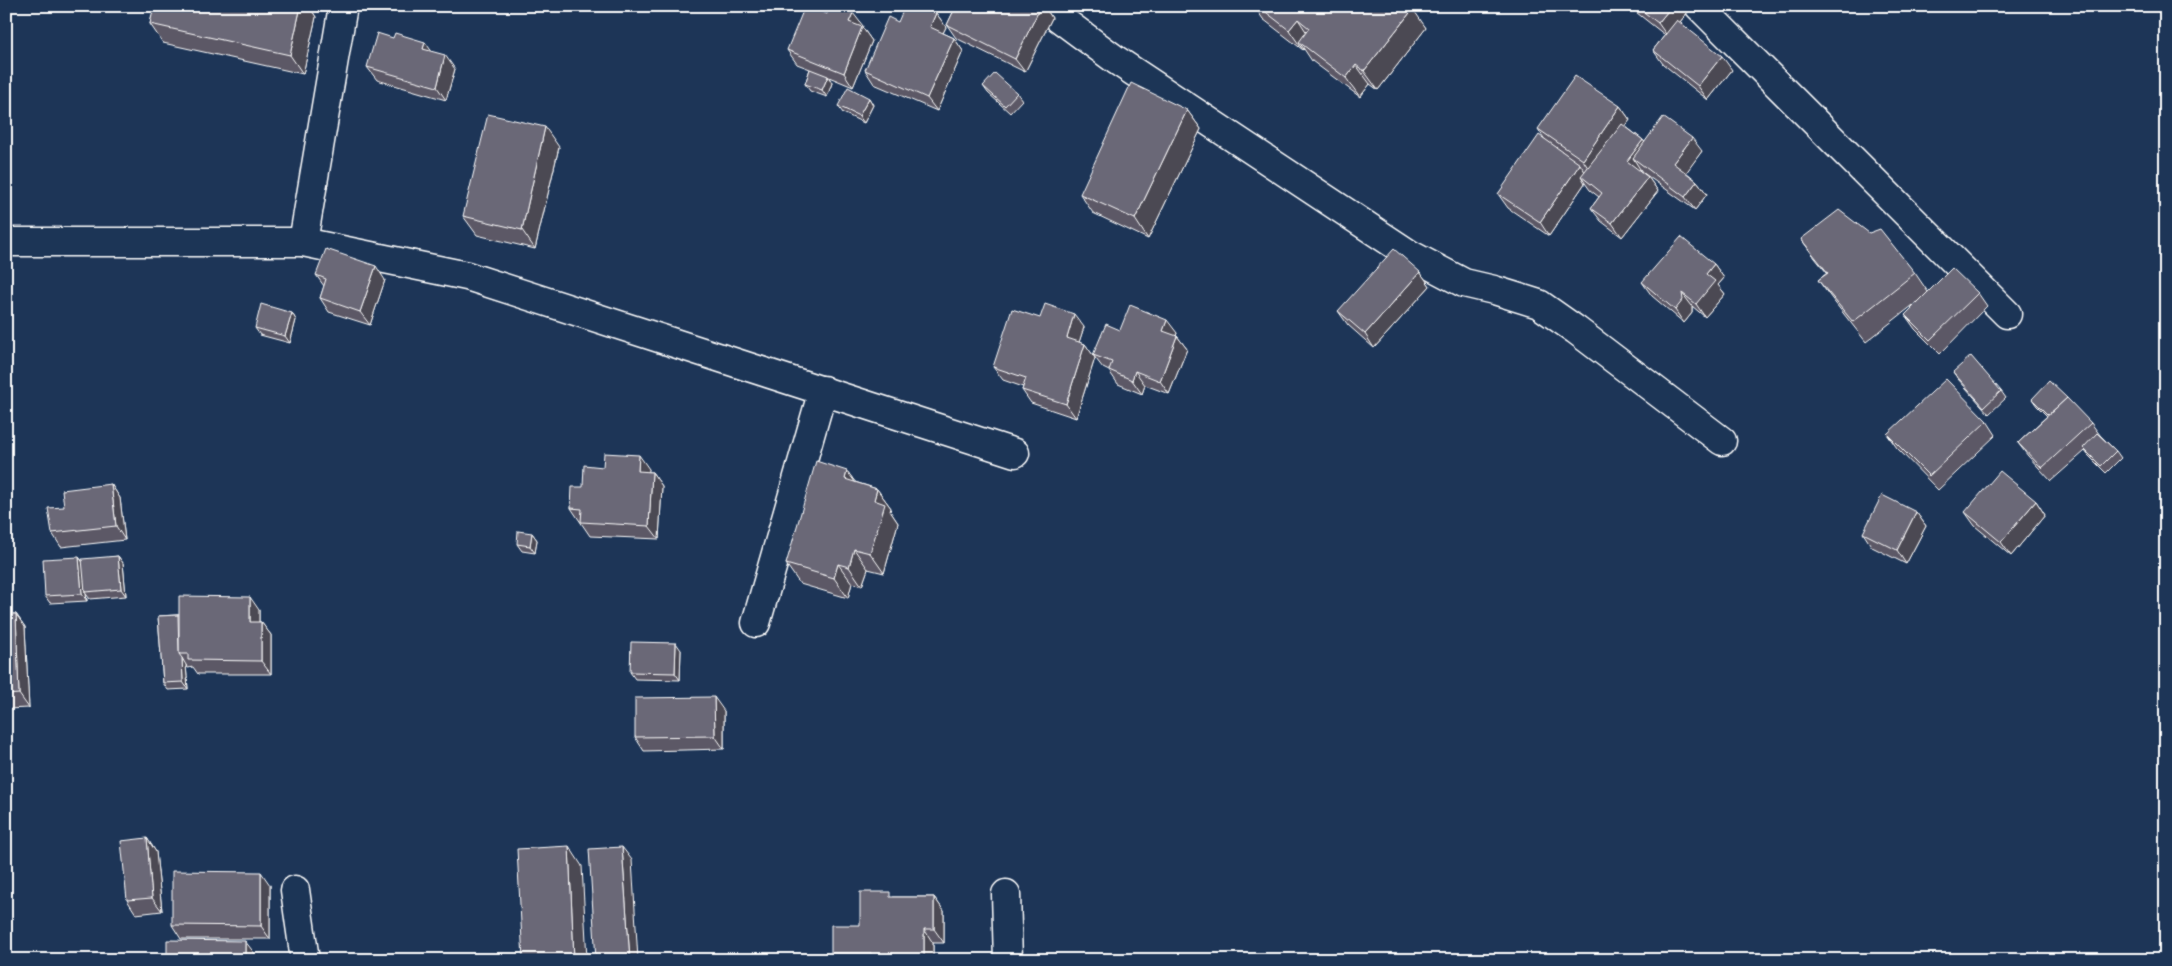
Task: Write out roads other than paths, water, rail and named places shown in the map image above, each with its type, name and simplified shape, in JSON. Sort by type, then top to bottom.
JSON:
[{"type":"street","points":[[303,242],[343,6]]},
{"type":"street","points":[[1042,6],[1116,60],[1409,254],[1464,283],[1539,304],[1722,441]]},
{"type":"street","points":[[1699,6],[2007,314]]},
{"type":"street","points":[[6,242],[303,242],[467,276],[1015,453]]},
{"type":"street","points":[[756,623],[823,390]]},
{"type":"street","points":[[295,890],[305,960]]},
{"type":"street","points":[[1006,894],[1008,960]]}]
